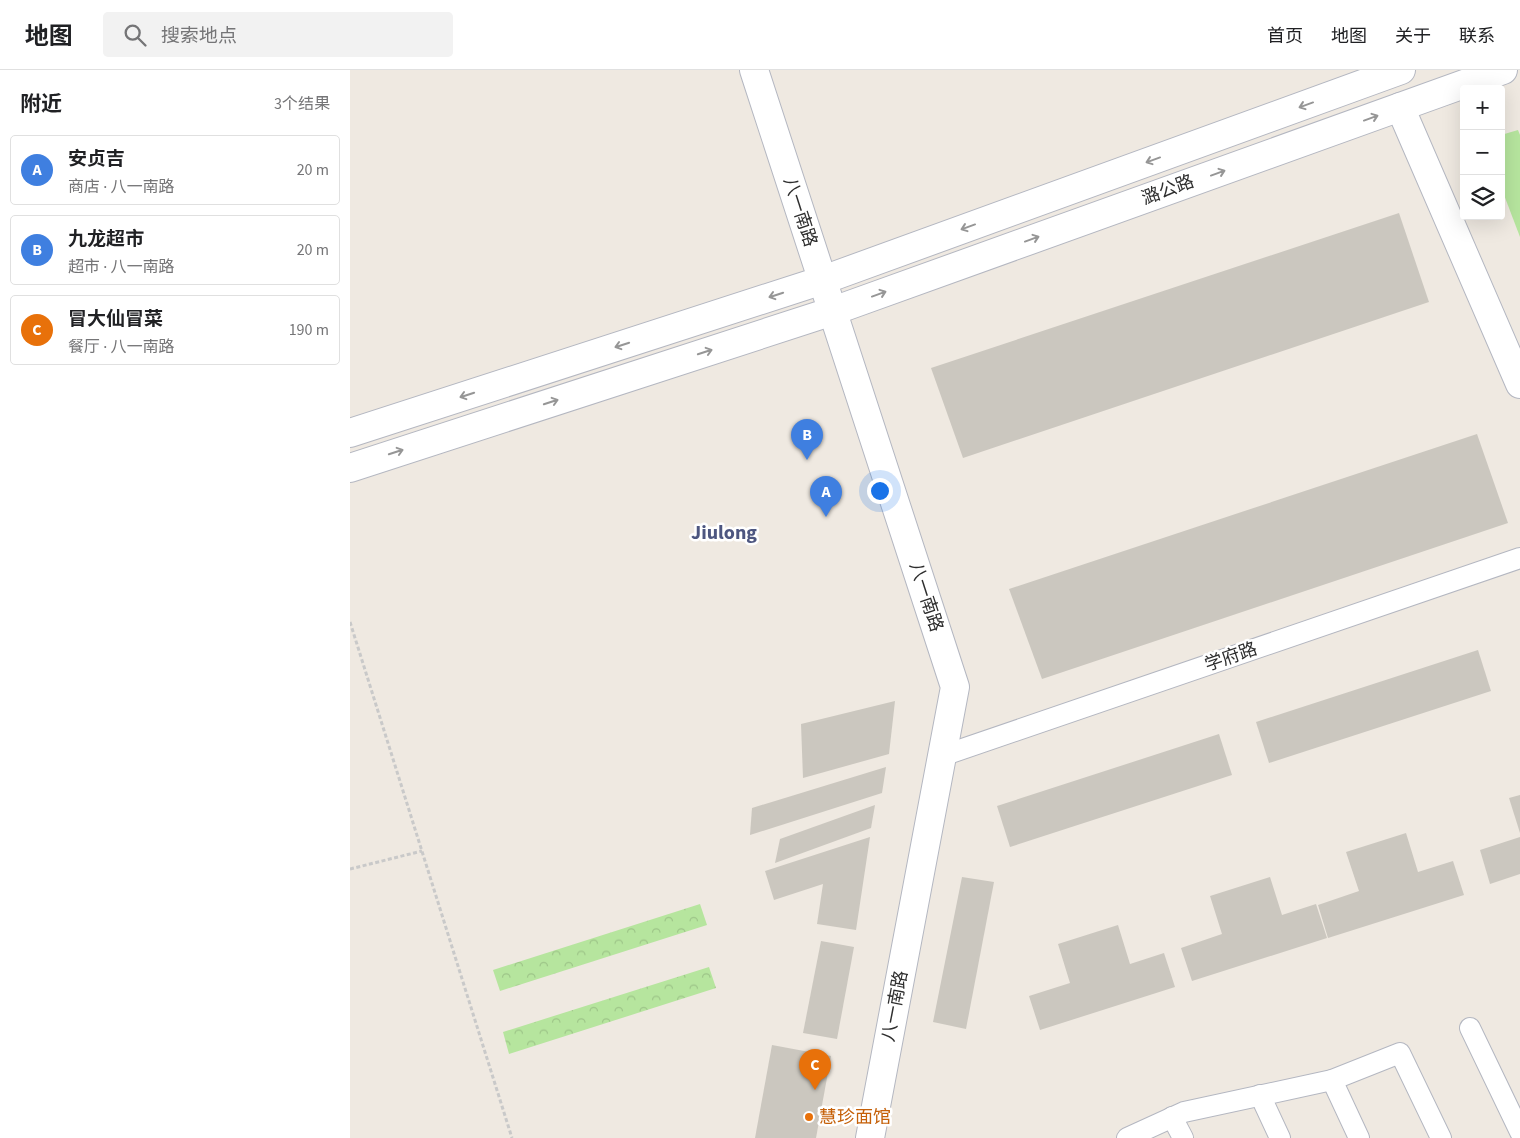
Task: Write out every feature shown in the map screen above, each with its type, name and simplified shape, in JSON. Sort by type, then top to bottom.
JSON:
[{"type":"main road","name":"八一南路","points":[[754,70],[830,277]]},
{"type":"main road","name":"八一南路","points":[[771,70],[830,277],[955,686],[949,753],[884,1138]]},
{"type":"main road","name":"潞公路","points":[[350,433],[830,277],[1401,70]]},
{"type":"main road","name":"潞公路","points":[[350,468],[840,308],[1503,70]]},
{"type":"main road","points":[[1400,107],[1520,384]]},
{"type":"main road","name":"八一南路","points":[[870,1138],[949,753]]},
{"type":"street","name":"学府路","points":[[949,753],[1520,558]]},
{"type":"street","points":[[1470,1028],[1520,1132]]},
{"type":"street","points":[[1127,1138],[1184,1112],[1332,1080],[1400,1053],[1441,1138]]},
{"type":"street","points":[[1332,1080],[1358,1138]]},
{"type":"street","points":[[1260,1095],[1280,1138]]},
{"type":"street","points":[[1172,1117],[1183,1138]]},
{"type":"path","points":[[350,622],[512,1138]]},
{"type":"path","points":[[350,869],[422,851]]},
{"type":"green space","points":[[1518,130],[1520,135],[1520,237],[1505,198],[1505,134]]},
{"type":"green space","points":[[700,904],[707,925],[500,991],[493,970]]},
{"type":"green space","points":[[709,967],[716,988],[509,1054],[503,1032]]},
{"type":"building","points":[[1399,213],[1429,302],[963,458],[931,368]]},
{"type":"building","points":[[1477,434],[1508,523],[1042,679],[1009,589]]},
{"type":"building","points":[[1478,650],[1491,691],[1269,763],[1256,722]]},
{"type":"building","points":[[895,701],[889,754],[803,778],[801,724]]},
{"type":"building","points":[[1219,734],[1232,775],[1010,847],[997,806]]},
{"type":"building","points":[[886,767],[882,793],[750,835],[752,808]]},
{"type":"building","points":[[1520,795],[1520,833],[1509,798]]},
{"type":"building","points":[[875,805],[871,828],[775,863],[780,839]]},
{"type":"building","points":[[1406,833],[1418,872],[1453,861],[1464,895],[1328,938],[1318,905],[1359,891],[1346,852]]},
{"type":"building","points":[[870,837],[856,930],[817,924],[823,884],[774,900],[765,871]]},
{"type":"building","points":[[1520,837],[1520,874],[1490,884],[1480,850]]},
{"type":"building","points":[[962,877],[994,882],[966,1029],[933,1022]]},
{"type":"building","points":[[1270,877],[1282,915],[1316,904],[1327,938],[1192,981],[1181,948],[1222,934],[1210,896]]},
{"type":"building","points":[[1118,925],[1130,964],[1164,953],[1175,987],[1040,1030],[1029,996],[1070,983],[1058,944]]},
{"type":"building","points":[[821,941],[854,947],[837,1039],[803,1033]]},
{"type":"building","points":[[772,1045],[831,1056],[816,1138],[755,1138]]},
{"type":"place","name":"九龙超市","points":[[807,460]]},
{"type":"place","name":"安贞吉","points":[[826,517]]},
{"type":"place","name":"冒大仙冒菜","points":[[815,1090]]},
{"type":"place","name":"慧珍面馆","points":[[809,1117]]},
{"type":"district","name":"Jiulong","points":[[724,533]]}]
